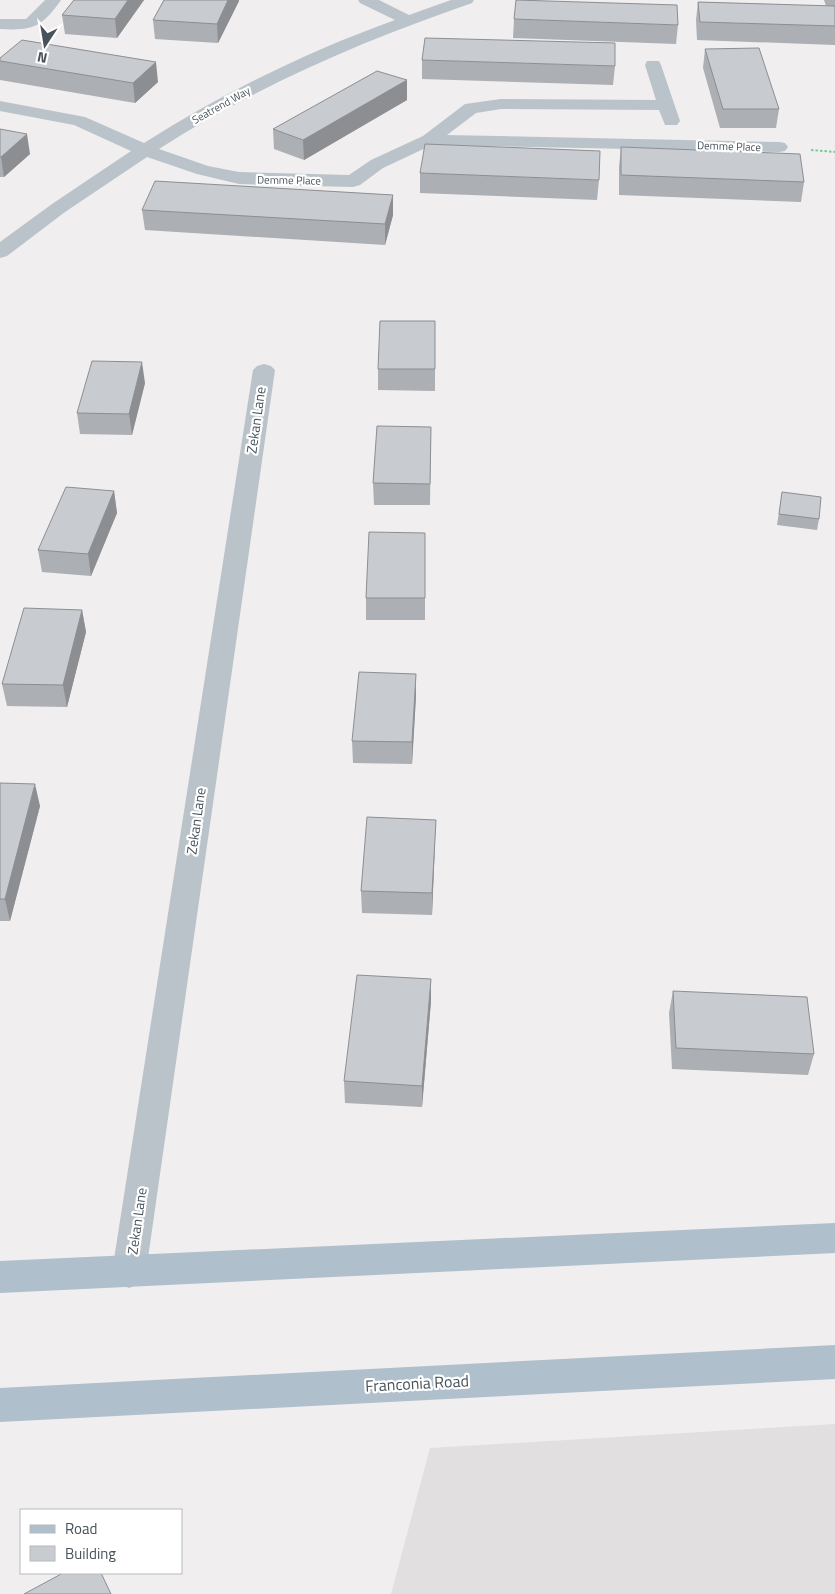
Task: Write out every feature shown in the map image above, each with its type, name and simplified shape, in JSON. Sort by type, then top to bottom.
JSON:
[{"type":"main road","points":[[0,1277],[835,1238]]},
{"type":"main road","name":"Franconia Road","points":[[0,1405],[835,1362]]},
{"type":"street","points":[[0,24],[31,24],[38,20],[53,0]]},
{"type":"street","points":[[366,0],[408,20]]},
{"type":"street","name":"Seatrend Way","points":[[0,252],[24,232],[144,150],[216,106],[276,76],[408,20],[466,0]]},
{"type":"street","name":"Demme Place","points":[[653,65],[678,144]]},
{"type":"street","name":"Demme Place","points":[[0,106],[79,122],[144,150],[203,170],[239,178],[292,181],[353,181],[378,164],[429,140],[471,108],[501,104],[665,105]]},
{"type":"street","name":"Demme Place","points":[[429,140],[780,147]]},
{"type":"street","name":"Zekan Lane","points":[[129,1272],[264,370]]},
{"type":"shaded area","points":[[835,1424],[835,1594],[391,1594],[430,1448]]},
{"type":"building","points":[[74,0],[128,0],[115,19],[62,15]]},
{"type":"building","points":[[164,0],[228,0],[217,24],[153,20]]},
{"type":"building","points":[[516,0],[677,5],[678,25],[514,19]]},
{"type":"building","points":[[698,2],[835,6],[835,26],[700,22]]},
{"type":"building","points":[[425,38],[615,43],[615,66],[422,60]]},
{"type":"building","points":[[22,40],[156,62],[133,83],[0,61],[0,58]]},
{"type":"building","points":[[759,48],[779,109],[723,109],[705,49]]},
{"type":"building","points":[[377,71],[407,80],[303,140],[273,129]]},
{"type":"building","points":[[0,129],[27,134],[1,157],[0,157]]},
{"type":"building","points":[[425,144],[600,151],[599,180],[420,173]]},
{"type":"building","points":[[621,147],[800,154],[804,182],[621,175]]},
{"type":"building","points":[[155,181],[393,195],[385,224],[142,210]]},
{"type":"building","points":[[380,321],[435,321],[435,369],[378,369]]},
{"type":"building","points":[[92,361],[142,362],[129,414],[77,413]]},
{"type":"building","points":[[377,426],[431,427],[430,484],[373,483]]},
{"type":"building","points":[[66,487],[114,491],[88,554],[38,550]]},
{"type":"building","points":[[782,492],[821,497],[819,519],[779,514]]},
{"type":"building","points":[[369,532],[425,533],[425,598],[366,598]]},
{"type":"building","points":[[24,608],[82,610],[63,685],[2,684]]},
{"type":"building","points":[[359,672],[416,674],[412,742],[352,741]]},
{"type":"building","points":[[0,783],[35,784],[5,899],[0,899]]},
{"type":"building","points":[[367,817],[436,820],[432,893],[361,891]]},
{"type":"building","points":[[357,975],[431,979],[422,1086],[344,1081]]},
{"type":"building","points":[[673,991],[807,997],[814,1054],[676,1048]]},
{"type":"building","points":[[61,1574],[101,1574],[111,1594],[24,1594]]}]
